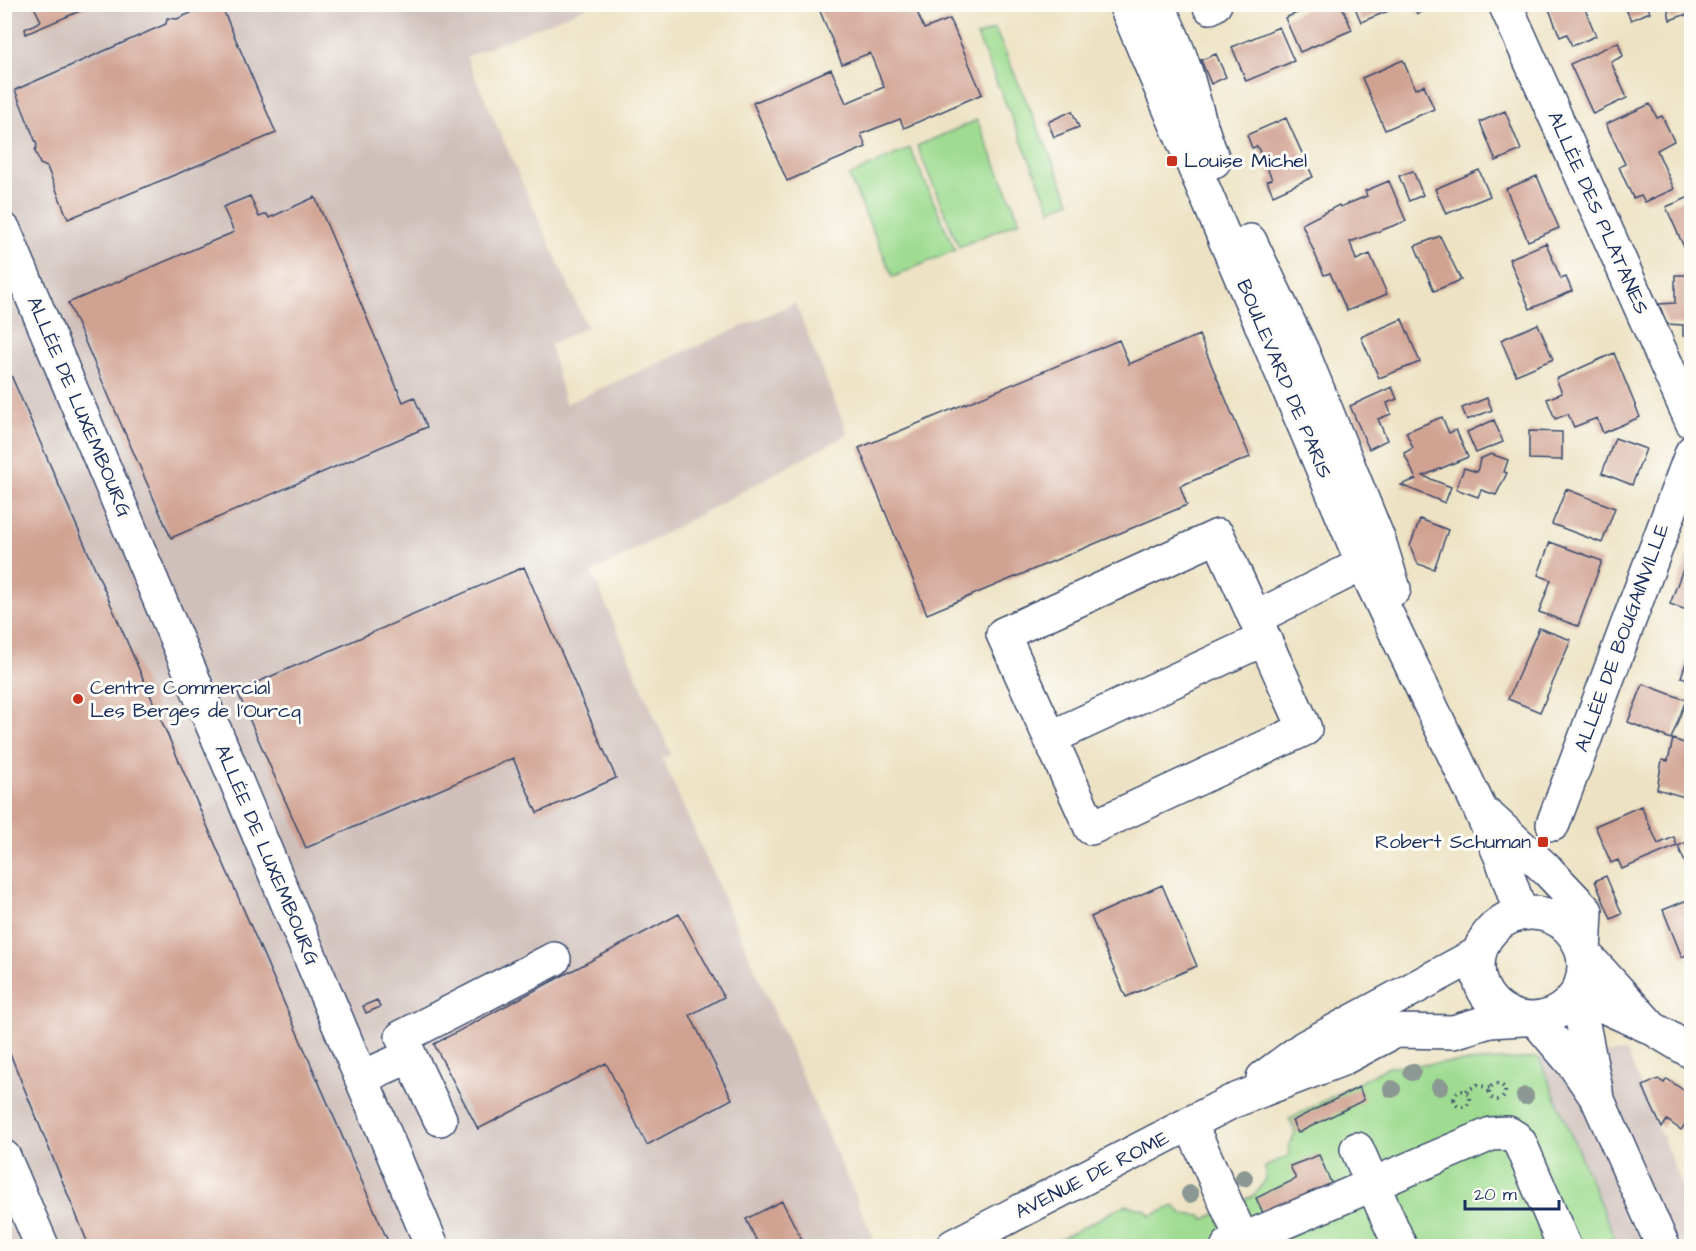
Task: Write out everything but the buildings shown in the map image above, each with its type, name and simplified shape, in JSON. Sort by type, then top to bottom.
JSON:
[{"type":"street","name":"BOULEVARD DE PARIS","points":[[1125,4],[1363,564],[1453,748],[1502,859],[1521,914]]},
{"type":"street","name":"BOULEVARD DE PARIS","points":[[1157,4],[1168,25],[1186,72],[1205,141],[1302,351],[1379,541],[1407,631],[1453,748]]},
{"type":"street","name":"ALLÉE DES PLATANES","points":[[1505,4],[1692,422]]},
{"type":"street","name":"ALLÉE DE LUXEMBOURG","points":[[4,230],[432,1246]]},
{"type":"street","name":"ALLÉE DE BOUGAINVILLE","points":[[1553,824],[1692,452]]},
{"type":"street","points":[[1218,536],[1259,628],[1305,729],[1091,828],[1003,634],[1218,536]]},
{"type":"street","points":[[1050,738],[1259,628],[1363,564],[1376,563],[1407,631]]},
{"type":"street","points":[[1480,809],[1548,871],[1586,911],[1584,953],[1585,967],[1583,981],[1577,994],[1566,1007],[1552,1016],[1529,1020],[1505,1014],[1491,1002],[1482,987],[1478,971],[1479,953],[1485,939],[1507,919],[1521,914],[1537,913],[1553,917],[1567,926],[1577,938],[1584,953],[1652,1028]]},
{"type":"street","name":"AVENUE DE ROME","points":[[1230,1102],[1305,1047],[1479,953]]},
{"type":"street","points":[[440,1119],[402,1037],[554,959]]},
{"type":"street","points":[[1577,994],[1652,1028],[1692,1052]]},
{"type":"street","points":[[1577,994],[1598,1100]]},
{"type":"street","points":[[1529,1020],[1575,1066],[1598,1100],[1663,1246]]},
{"type":"street","name":"AVENUE DE ROME","points":[[953,1246],[1230,1102],[1340,1060],[1395,1031],[1453,1032],[1490,1021],[1529,1020]]},
{"type":"street","points":[[361,1078],[410,1056]]},
{"type":"street","points":[[1190,1123],[1238,1244],[1491,1134],[1508,1133],[1520,1143],[1564,1246]]},
{"type":"street","points":[[1357,1149],[1400,1246]]},
{"type":"street","points":[[4,1157],[42,1246]]},
{"type":"path","points":[[1494,1084],[1501,1085],[1505,1093],[1502,1098],[1496,1100],[1490,1097],[1490,1088],[1494,1084]]},
{"type":"path","points":[[1466,1091],[1470,1102],[1464,1107],[1458,1106],[1454,1101],[1455,1095],[1460,1091],[1466,1091],[1477,1085],[1490,1088]]},
{"type":"shaded area","points":[[5,5],[592,5],[466,57],[587,327],[550,344],[565,404],[795,303],[848,434],[592,573],[671,754],[662,758],[877,1246],[5,1246]]},
{"type":"shaded area","points":[[1627,1052],[1691,1207],[1691,1246],[1618,1246],[1539,1058]]},
{"type":"green space","points":[[995,29],[1070,201],[1051,210],[977,36]]},
{"type":"green space","points":[[977,120],[1020,221],[959,247],[917,146]]},
{"type":"green space","points":[[910,148],[955,250],[893,277],[849,176]]},
{"type":"green space","points":[[1539,1058],[1618,1246],[1047,1246],[1125,1205],[1146,1210],[1150,1216],[1174,1206],[1183,1214],[1202,1216],[1203,1220],[1254,1195],[1264,1182],[1265,1167],[1290,1155],[1288,1150],[1295,1132],[1289,1119],[1390,1066]]},
{"type":"place","name":"Louise Michel","points":[[1172,161]]},
{"type":"place","name":"Centre Commercial Les Berges de l'Ourcq","points":[[78,699]]},
{"type":"place","name":"Robert Schuman","points":[[1543,842]]}]
